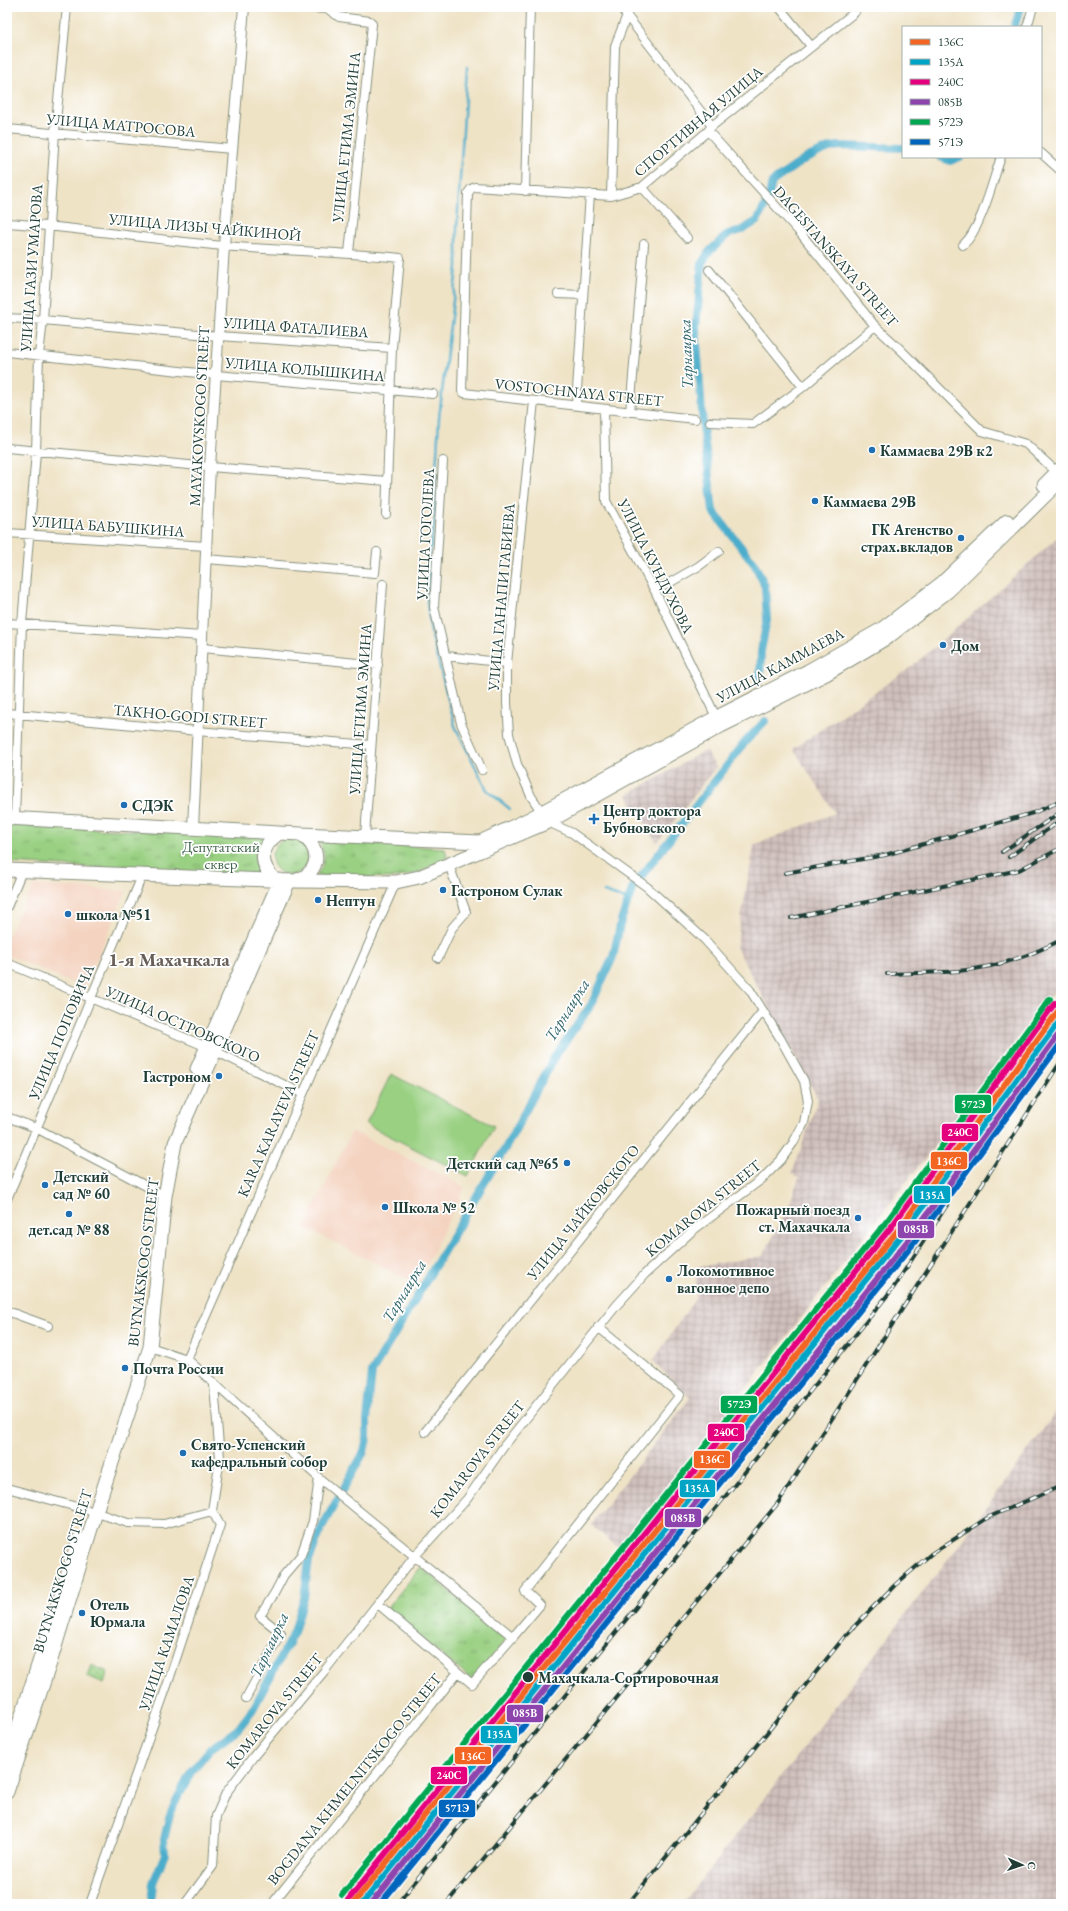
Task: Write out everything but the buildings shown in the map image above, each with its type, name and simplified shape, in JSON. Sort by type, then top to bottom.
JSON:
[{"type":"main road","name":"УЛИЦА КАММАЕВА","points":[[7,870],[285,881],[396,882],[419,877],[449,866],[481,846],[545,817],[719,722],[882,629],[942,583],[1060,474]]},
{"type":"main road","points":[[11,818],[279,833],[365,836],[481,846]]},
{"type":"main road","points":[[279,833],[270,840],[264,850],[263,861],[267,872],[285,881],[305,877],[312,870],[316,859],[315,849],[309,840],[300,834]]},
{"type":"main road","name":"BUYNAKSKOGO STREET","points":[[7,1792],[50,1663],[92,1512],[142,1345],[168,1141],[285,881]]},
{"type":"main road","name":"BUYNAKSKOGO STREET","points":[[7,1761],[150,1346],[162,1194]]},
{"type":"street","name":"УЛИЦА ГАЗИ УМАРОВА","points":[[11,818],[22,624],[36,452],[39,355],[43,320],[55,132],[67,7]]},
{"type":"street","name":"MAYAKOVSKOGO STREET","points":[[193,828],[210,467],[224,246],[244,7]]},
{"type":"street","name":"УЛИЦА ЕТИМА ЭМИНА","points":[[291,7],[328,9],[339,17],[370,21],[372,24],[349,253]]},
{"type":"street","points":[[525,191],[530,7]]},
{"type":"street","name":"DAGESTANSKAYA STREET","points":[[620,7],[710,128],[759,188],[802,235],[875,326],[982,431],[1026,444],[1060,474]]},
{"type":"street","points":[[778,7],[812,46]]},
{"type":"street","points":[[1027,26],[1033,7]]},
{"type":"street","name":"СПОРТИВНАЯ УЛИЦА","points":[[462,390],[468,193],[471,189],[475,187],[611,196],[642,187],[710,128],[855,12]]},
{"type":"street","points":[[611,196],[615,46],[627,15]]},
{"type":"street","name":"УЛИЦА МАТРОСОВА","points":[[7,129],[55,132],[232,149]]},
{"type":"street","points":[[1042,154],[1061,171]]},
{"type":"street","points":[[963,245],[968,240],[980,217],[1001,158]]},
{"type":"street","points":[[642,187],[687,238]]},
{"type":"street","points":[[576,405],[590,194]]},
{"type":"street","name":"УЛИЦА ЛИЗЫ ЧАЙКИНОЙ","points":[[7,222],[48,225],[224,246],[349,253],[400,258],[392,348]]},
{"type":"street","points":[[630,412],[644,244]]},
{"type":"street","points":[[709,270],[802,387]]},
{"type":"street","points":[[558,294],[583,295]]},
{"type":"street","name":"УЛИЦА ФАТАЛИЕВА","points":[[7,318],[219,336],[392,348]]},
{"type":"street","points":[[710,422],[753,424],[802,387],[875,326]]},
{"type":"street","points":[[386,514],[392,348]]},
{"type":"street","name":"УЛИЦА КОЛЫШКИНА","points":[[7,352],[216,375],[433,394]]},
{"type":"street","name":"VOSTOCHNAYA STREET","points":[[462,390],[468,394],[695,419]]},
{"type":"street","name":"УЛИЦА ГАНАПИ ГАБИЕВА","points":[[534,401],[507,663],[507,703],[509,734],[517,764],[531,796],[545,817]]},
{"type":"street","name":"УЛИЦА КУНДУХОВА","points":[[604,409],[606,501],[655,591],[719,722]]},
{"type":"street","points":[[7,448],[36,452],[387,481]]},
{"type":"street","name":"УЛИЦА ГОГОЛЕВА","points":[[443,461],[434,607],[461,723],[482,770]]},
{"type":"street","name":"УЛИЦА БАБУШКИНА","points":[[7,532],[206,546]]},
{"type":"street","points":[[655,591],[698,566],[719,551]]},
{"type":"street","points":[[206,559],[375,573],[377,552]]},
{"type":"street","name":"УЛИЦА ЕТИМА ЭМИНА","points":[[365,836],[383,584]]},
{"type":"street","points":[[7,623],[202,636]]},
{"type":"street","points":[[202,648],[378,665]]},
{"type":"street","points":[[446,656],[507,663]]},
{"type":"street","name":"TAKHO-GODI STREET","points":[[7,713],[197,731],[371,745]]},
{"type":"street","points":[[545,817],[572,833],[646,887],[704,939],[750,990],[763,1011]]},
{"type":"street","points":[[438,958],[452,928],[466,912],[449,866]]},
{"type":"street","points":[[7,907],[22,871]]},
{"type":"street","name":"УЛИЦА ПОПОВИЧА","points":[[7,1199],[142,876]]},
{"type":"street","name":"KARA KARAYEVA STREET","points":[[187,1359],[396,882]]},
{"type":"street","name":"УЛИЦА ОСТРОВСКОГО","points":[[7,963],[211,1048],[303,1094]]},
{"type":"street","name":"KOMAROVA STREET","points":[[185,1904],[213,1866],[216,1816],[226,1793],[415,1556],[467,1499],[504,1446],[598,1327],[644,1274],[713,1215],[762,1179],[781,1160],[793,1143],[804,1123],[808,1101],[804,1082],[763,1011]]},
{"type":"street","name":"УЛИЦА ЧАЙКОВСКОГО","points":[[425,1432],[763,1011]]},
{"type":"street","points":[[7,1118],[36,1128],[162,1194]]},
{"type":"street","points":[[7,1311],[48,1326]]},
{"type":"street","points":[[378,1604],[472,1684],[540,1604],[525,1591],[680,1394],[598,1327]]},
{"type":"street","points":[[150,1346],[187,1359],[214,1385],[330,1488],[513,1637]]},
{"type":"street","name":"УЛИЦА КАМАЛОВА","points":[[90,1904],[169,1680],[220,1525],[212,1511],[220,1458],[214,1385]]},
{"type":"street","points":[[246,1698],[281,1633],[260,1616],[284,1575],[301,1555],[313,1521],[319,1478]]},
{"type":"street","points":[[7,1488],[128,1523],[164,1524],[212,1511]]},
{"type":"street","name":"BOGDANA KHMELNITSKOGO STREET","points":[[272,1904],[458,1672]]},
{"type":"shaded area","points":[[1061,534],[1061,983],[621,1550],[591,1525],[690,1398],[653,1361],[696,1297],[696,1267],[763,1256],[789,1206],[799,1177],[792,1174],[818,1099],[736,947],[754,845],[835,813],[793,749],[911,667]]},
{"type":"shaded area","points":[[706,750],[716,767],[657,843],[627,795]]},
{"type":"shaded area","name":"школа №51","points":[[34,885],[126,891],[84,988],[7,955],[7,937]]},
{"type":"shaded area","name":"Школа № 52","points":[[352,1131],[465,1187],[417,1284],[304,1227]]},
{"type":"shaded area","points":[[1061,1405],[1061,1904],[683,1904],[965,1537]]},
{"type":"green space","name":"Депутатский сквер","points":[[7,825],[265,837],[256,852],[257,866],[263,876],[7,863]]},
{"type":"green space","points":[[294,839],[303,844],[307,850],[307,864],[303,870],[294,875],[286,875],[277,870],[273,864],[272,853],[277,844],[283,840]]},
{"type":"green space","points":[[318,841],[445,848],[447,857],[418,873],[394,878],[316,876],[324,859],[323,850]]},
{"type":"green space","points":[[391,1074],[494,1126],[468,1176],[366,1124]]},
{"type":"green space","points":[[421,1567],[506,1640],[472,1680],[386,1609]]},
{"type":"green space","points":[[91,1665],[108,1672],[104,1683],[87,1676]]},
{"type":"waterway","name":"Тарнаирка","points":[[1014,26],[1021,7]]},
{"type":"waterway","points":[[467,67],[457,226],[457,267],[439,418],[435,518],[430,550],[427,602],[431,633],[455,726],[487,790],[510,809]]},
{"type":"waterway","name":"Тарнаирка","points":[[760,679],[761,651],[767,620],[765,586],[755,565],[713,511],[703,427],[696,328],[702,263],[709,252],[728,234],[742,230],[757,221],[768,200],[772,182],[808,157],[829,148],[838,146],[902,148]]},
{"type":"waterway","name":"Тарнаирка","points":[[942,158],[950,161],[958,158]]},
{"type":"waterway","name":"Тарнаирка","points":[[151,1904],[153,1883],[165,1854],[164,1840],[169,1818],[191,1772],[210,1749],[238,1729],[253,1709],[294,1632],[304,1598],[309,1560],[323,1525],[364,1452],[367,1438],[367,1420],[372,1372],[507,1145],[555,1056],[591,1005],[613,957],[621,921],[633,887],[746,741],[765,721]]},
{"type":"waterway","points":[[604,892],[628,900]]},
{"type":"railway","points":[[785,873],[885,855],[1033,813],[1061,801]]},
{"type":"railway","points":[[1002,852],[1061,812]]},
{"type":"railway","points":[[1009,857],[1061,820]]},
{"type":"railway","points":[[791,918],[1019,870],[1061,848]]},
{"type":"railway","points":[[887,974],[949,972],[984,967],[1024,956],[1061,940]]},
{"type":"railway","points":[[446,1904],[778,1503],[1061,1061]]},
{"type":"railway","points":[[805,1324],[845,1283],[884,1237],[920,1189],[953,1141]]},
{"type":"railway","points":[[397,1904],[894,1287],[947,1205]]},
{"type":"railway","points":[[628,1904],[846,1635],[895,1585],[931,1554],[989,1517],[1061,1486]]},
{"type":"transit line","name":"572Э","points":[[342,1895],[887,1221],[1050,999]]},
{"type":"transit line","name":"240С","points":[[348,1900],[892,1226],[1055,1003]]},
{"type":"transit line","name":"136С","points":[[353,1904],[898,1230],[1061,1007]]},
{"type":"transit line","name":"135А","points":[[362,1904],[903,1234],[1061,1019]]},
{"type":"transit line","name":"085В","points":[[371,1904],[909,1239],[1061,1031]]},
{"type":"transit line","name":"571Э","points":[[380,1904],[914,1243],[1061,1043]]},
{"type":"place","name":"Каммаева 29В к2","points":[[872,450]]},
{"type":"place","name":"Каммаева 29В","points":[[815,501]]},
{"type":"place","name":"ГК Агенство страх.вкладов","points":[[961,538]]},
{"type":"place","name":"Дом","points":[[943,645]]},
{"type":"place","name":"СДЭК","points":[[124,805]]},
{"type":"place","name":"Центр доктора Бубновского","points":[[594,819]]},
{"type":"place","name":"Гастроном Сулак","points":[[443,890]]},
{"type":"place","name":"Нептун","points":[[318,900]]},
{"type":"place","name":"школа №51","points":[[68,914]]},
{"type":"place","name":"Гастроном","points":[[219,1076]]},
{"type":"place","name":"Детский сад №65","points":[[567,1163]]},
{"type":"place","name":"Детский сад № 60","points":[[45,1185]]},
{"type":"place","name":"Школа № 52","points":[[385,1207]]},
{"type":"place","name":"дет.сад № 88","points":[[69,1214]]},
{"type":"place","name":"Пожарный поезд ст. Махачкала","points":[[858,1218]]},
{"type":"place","name":"Локомотивное вагонное депо","points":[[669,1279]]},
{"type":"place","name":"Почта России","points":[[125,1368]]},
{"type":"place","name":"Свято-Успенский кафедральный собор","points":[[183,1453]]},
{"type":"place","name":"Отель Юрмала","points":[[82,1613]]},
{"type":"place","name":"Махачкала-Сортировочная","points":[[528,1677]]},
{"type":"district","name":"1-я Махачкала","points":[[169,959]]}]
